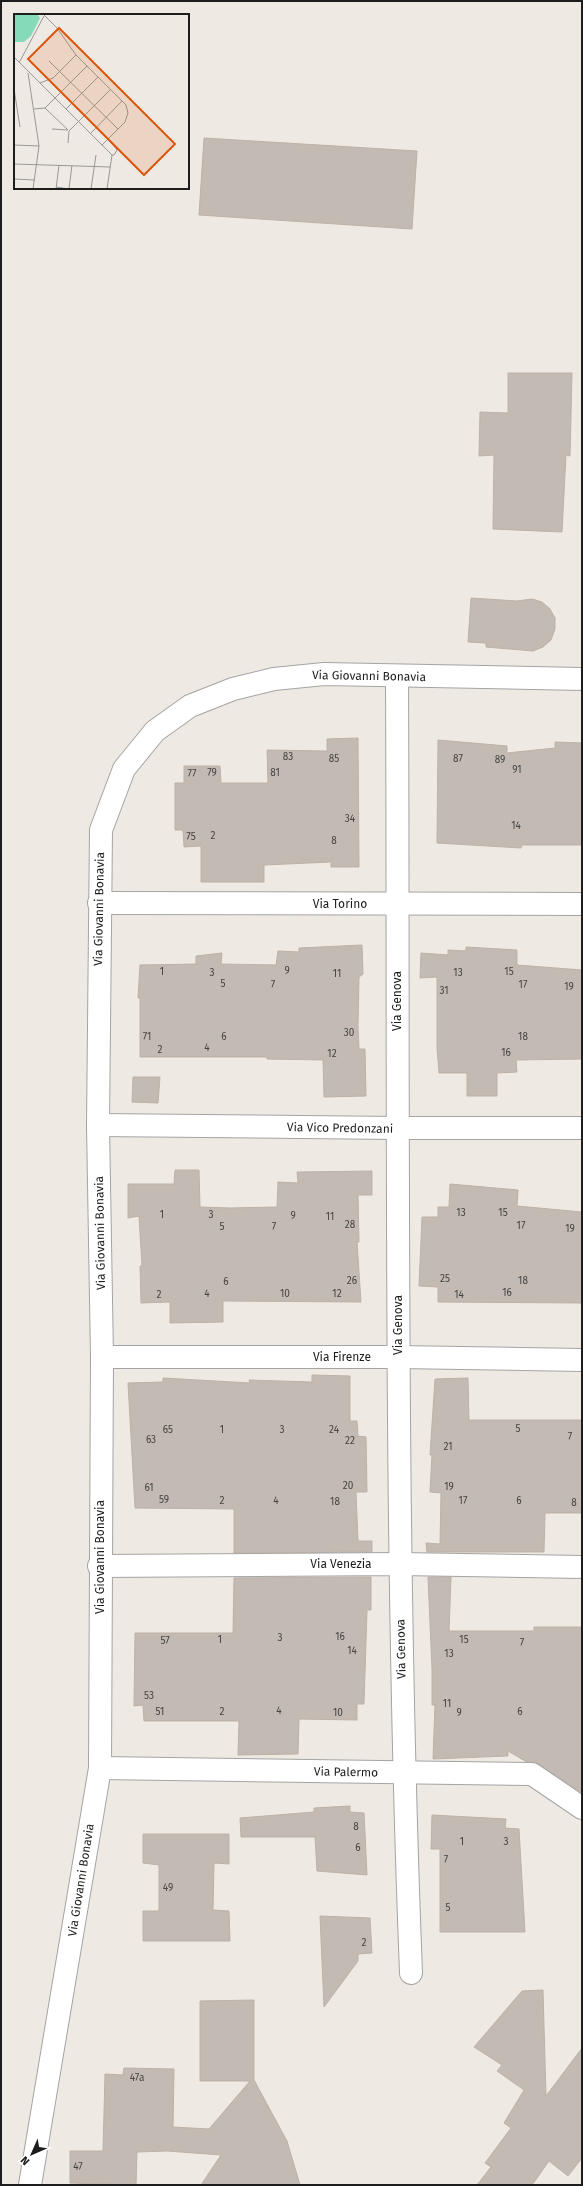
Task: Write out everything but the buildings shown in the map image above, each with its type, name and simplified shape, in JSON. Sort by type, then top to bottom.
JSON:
[{"type":"street","name":"Via Giovanni Bonavia","points":[[30,2185],[100,1768],[102,1356],[98,1125],[99,903],[101,830],[124,769],[155,731],[190,706],[234,689],[274,679],[324,674],[397,677],[582,679]]},
{"type":"street","name":"Via Genova","points":[[397,677],[397,1128],[400,1564],[403,1773],[411,1973]]},
{"type":"street","name":"Via Torino","points":[[99,903],[582,904]]},
{"type":"street","name":"Via Vico Predonzani","points":[[98,1125],[582,1128]]},
{"type":"street","name":"Via Firenze","points":[[102,1356],[398,1357],[582,1360]]},
{"type":"street","name":"Via Venezia","points":[[100,1566],[400,1564],[582,1567]]},
{"type":"street","name":"Via Palermo","points":[[100,1768],[532,1774],[582,1808]]}]
